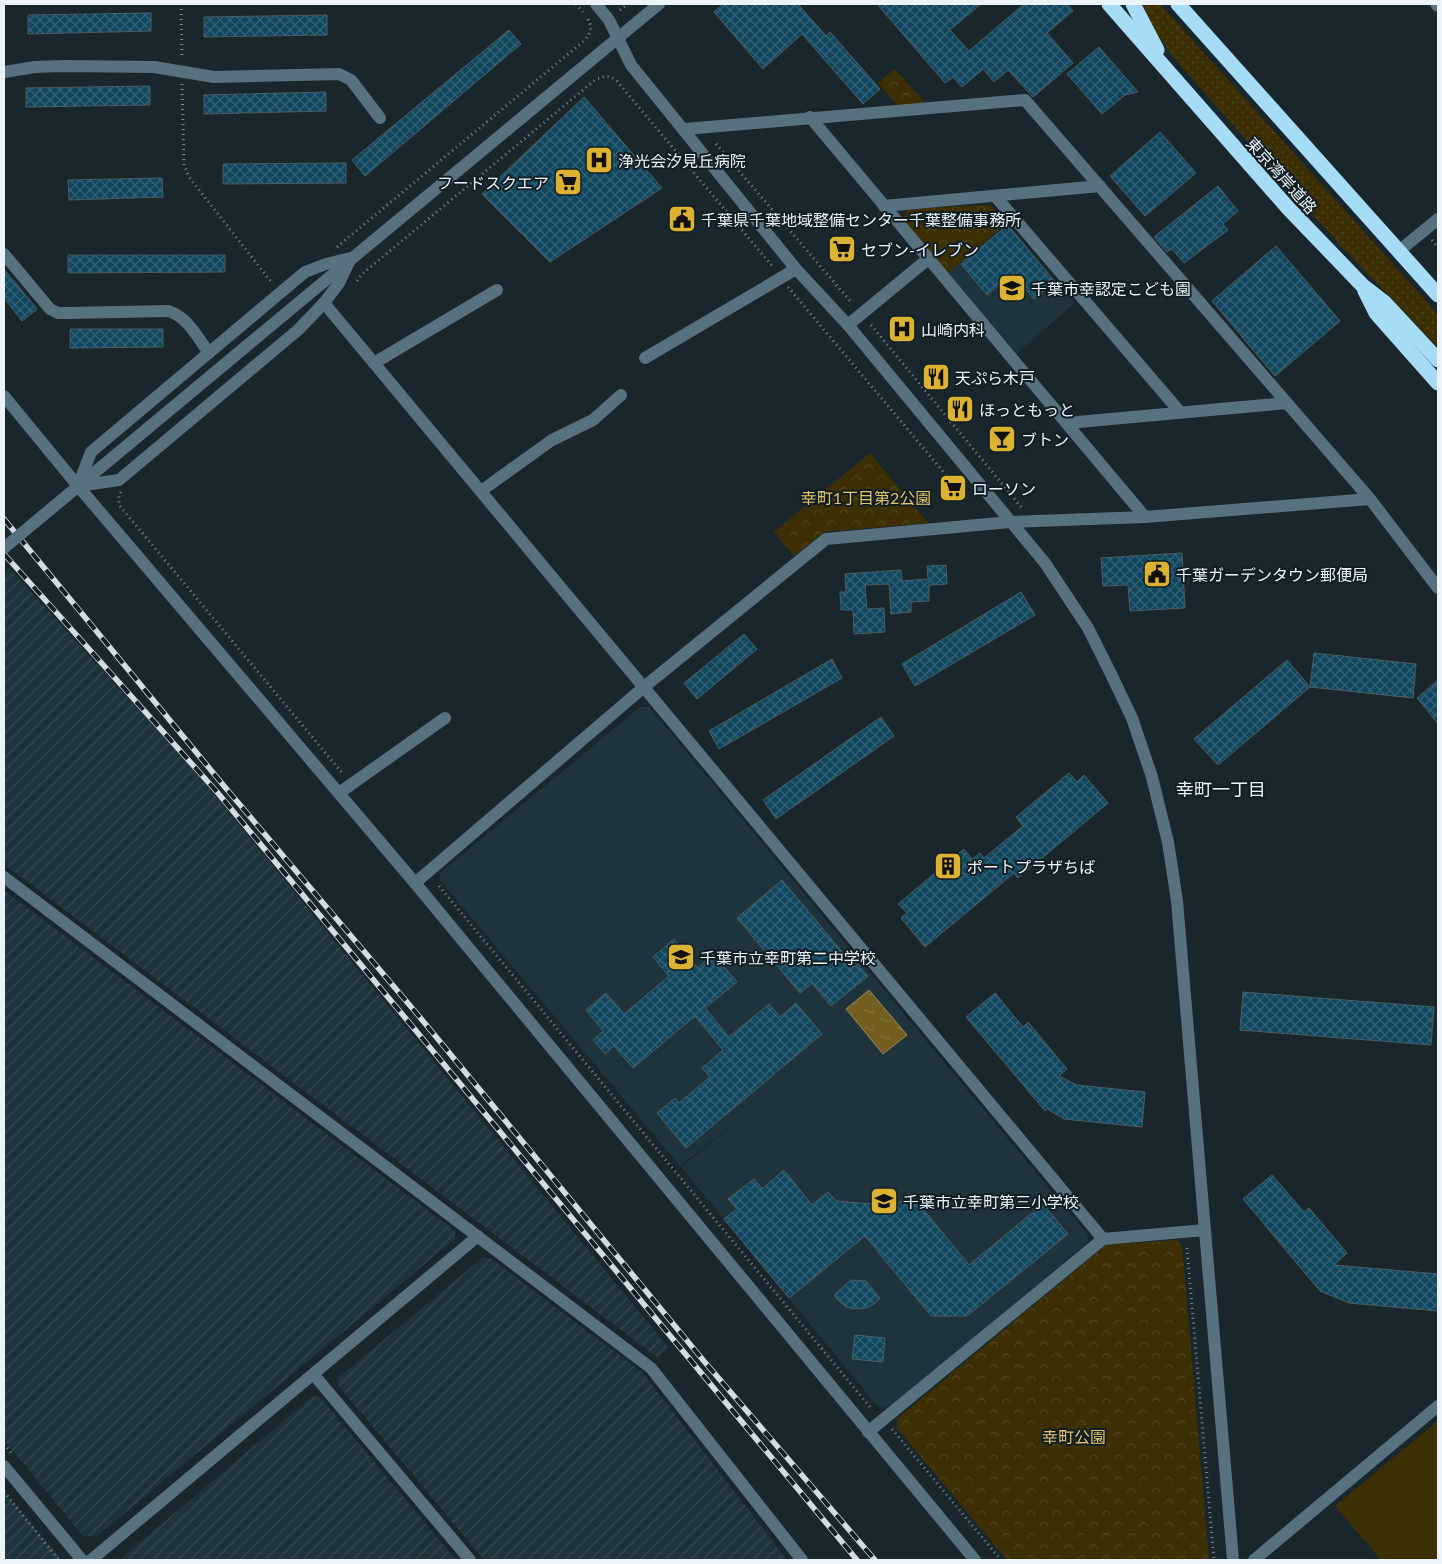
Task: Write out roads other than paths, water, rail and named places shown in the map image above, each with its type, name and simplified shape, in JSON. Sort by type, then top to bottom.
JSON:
[{"type":"highway","name":"東京湾岸道路","points":[[1109,4],[1288,208],[1362,286],[1385,303],[1438,360]]},
{"type":"highway","points":[[1133,4],[1168,71]]},
{"type":"highway","points":[[1178,4],[1438,295]]},
{"type":"highway","points":[[1362,286],[1376,313],[1438,383]]},
{"type":"street","points":[[596,4],[609,20],[631,65],[685,129],[796,269],[848,325],[1044,563],[1088,628],[1132,718],[1152,777],[1168,842],[1177,901],[1233,1560]]},
{"type":"street","points":[[4,548],[659,4]]},
{"type":"street","points":[[4,72],[35,67],[64,66],[154,67],[214,77],[340,74],[351,80],[380,118]]},
{"type":"street","points":[[685,129],[1025,100],[1370,499],[1437,583]]},
{"type":"street","points":[[810,117],[1145,517]]},
{"type":"street","points":[[884,206],[1100,186]]},
{"type":"street","points":[[996,197],[1180,412]]},
{"type":"street","points":[[1399,251],[1438,219]]},
{"type":"street","points":[[4,254],[50,309],[58,313],[174,312],[185,321],[208,353]]},
{"type":"street","points":[[78,486],[119,480],[298,330],[324,303],[339,283],[351,258]]},
{"type":"street","points":[[78,486],[91,452],[208,353],[305,272],[326,264],[351,258]]},
{"type":"street","points":[[848,325],[928,259]]},
{"type":"street","points":[[645,358],[784,281],[796,269]]},
{"type":"street","points":[[374,363],[497,290]]},
{"type":"street","points":[[324,303],[1103,1238]]},
{"type":"street","points":[[482,492],[552,440],[592,420],[621,395]]},
{"type":"street","points":[[4,396],[415,883],[975,1560]]},
{"type":"street","points":[[1067,424],[1287,403]]},
{"type":"street","points":[[415,883],[644,687],[826,539],[1010,522],[1145,517],[1370,499]]},
{"type":"street","points":[[339,793],[445,718]]},
{"type":"street","points":[[4,877],[651,1368],[802,1560]]},
{"type":"street","points":[[868,1432],[1103,1238],[1205,1230]]},
{"type":"street","points":[[91,1560],[478,1236]]},
{"type":"street","points":[[314,1374],[470,1560]]},
{"type":"street","points":[[1254,1560],[1438,1406]]},
{"type":"street","points":[[4,1466],[82,1560]]},
{"type":"water","points":[[869,990],[907,1035],[883,1054],[846,1009]]},
{"type":"railway","points":[[4,519],[703,1360],[875,1560]]},
{"type":"railway","points":[[4,554],[217,792],[857,1560]]},
{"type":"place","name":"浄光会汐見丘病院","points":[[599,160]]},
{"type":"place","name":"フードスクエア","points":[[568,182]]},
{"type":"place","name":"千葉県千葉地域整備センター千葉整備事務所","points":[[682,219]]},
{"type":"place","name":"セブン-イレブン","points":[[842,249]]},
{"type":"place","name":"千葉市幸認定こども園","points":[[1012,288]]},
{"type":"place","name":"山崎内科","points":[[902,329]]},
{"type":"place","name":"天ぷら木戸","points":[[936,377]]},
{"type":"place","name":"ほっともっと","points":[[960,409]]},
{"type":"place","name":"ブトン","points":[[1002,439]]},
{"type":"place","name":"ローソン","points":[[953,488]]},
{"type":"place","name":"千葉ガーデンタウン郵便局","points":[[1157,574]]},
{"type":"place","name":"ポートプラザちば","points":[[948,866]]},
{"type":"place","name":"千葉市立幸町第二中学校","points":[[681,957]]},
{"type":"place","name":"千葉市立幸町第三小学校","points":[[884,1201]]},
{"type":"district","name":"幸町一丁目","points":[[1221,789]]},
{"type":"park label","name":"幸町1丁目第2公園","points":[[866,497]]},
{"type":"park label","name":"幸町公園","points":[[1074,1436]]}]
